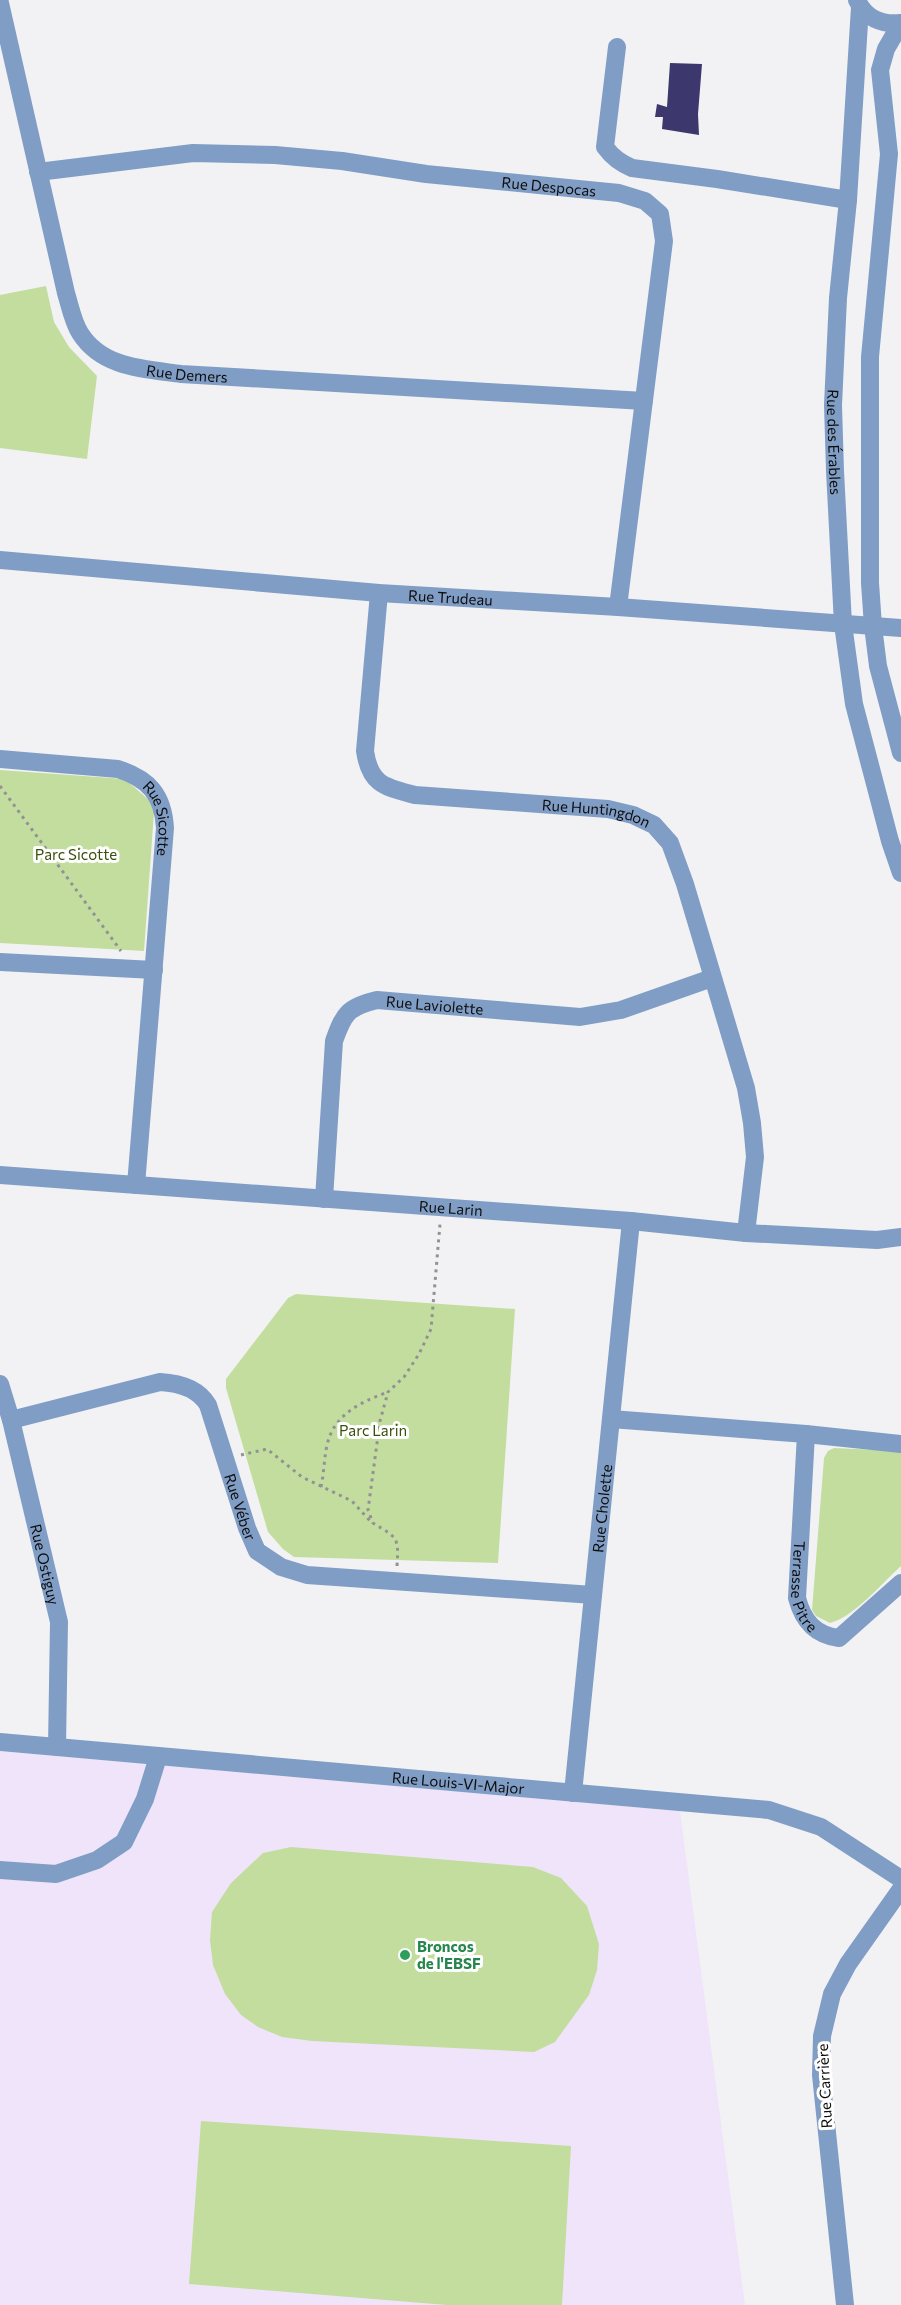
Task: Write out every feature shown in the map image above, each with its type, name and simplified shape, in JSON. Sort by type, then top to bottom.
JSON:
[{"type":"street","name":"Rue Demers","points":[[0,3],[66,293],[80,332],[97,352],[125,367],[181,374],[644,401]]},
{"type":"street","points":[[859,3],[868,16],[879,22],[901,23]]},
{"type":"street","name":"Rue des Érables","points":[[859,3],[848,200],[837,298],[833,405],[843,624],[854,704],[890,841],[901,872]]},
{"type":"street","points":[[901,23],[886,49],[879,70],[889,154],[870,357],[870,583],[873,626],[878,666],[901,753]]},
{"type":"street","points":[[617,47],[605,147],[611,156],[632,168],[848,200]]},
{"type":"street","name":"Rue Despocas","points":[[38,172],[193,153],[275,155],[426,174],[619,193],[645,201],[660,214],[664,241],[618,607]]},
{"type":"street","name":"Rue Trudeau","points":[[0,560],[379,593],[618,607],[901,628]]},
{"type":"street","name":"Rue Huntingdon","points":[[379,593],[364,751],[367,767],[378,783],[390,789],[416,795],[608,809],[633,815],[654,825],[670,843],[685,884],[746,1088],[755,1157],[747,1233]]},
{"type":"street","name":"Rue Sicotte","points":[[0,759],[117,769],[134,774],[157,795],[164,811],[165,828],[136,1185]]},
{"type":"street","points":[[0,962],[154,970]]},
{"type":"street","name":"Rue Laviolette","points":[[324,1199],[334,1041],[341,1020],[356,1005],[377,1000],[580,1017],[621,1010],[712,978]]},
{"type":"street","name":"Rue Larin","points":[[0,1175],[631,1221],[747,1233],[877,1240],[901,1237]]},
{"type":"street","name":"Rue Cholette","points":[[573,1794],[631,1221]]},
{"type":"street","name":"Rue Véber","points":[[11,1420],[160,1382],[179,1384],[205,1400],[247,1528],[257,1551],[281,1567],[307,1575],[593,1595]]},
{"type":"street","name":"Rue Ostiguy","points":[[0,1384],[11,1420],[59,1622],[57,1747]]},
{"type":"street","points":[[611,1419],[806,1434],[901,1444]]},
{"type":"street","name":"Terrasse Pitre","points":[[806,1434],[797,1598],[801,1614],[813,1628],[827,1636],[839,1638],[901,1583]]},
{"type":"street","name":"Rue Louis-VI-Major","points":[[0,1742],[770,1810],[821,1827],[901,1879]]},
{"type":"street","points":[[0,1870],[56,1874],[97,1860],[124,1842],[145,1799],[158,1757]]},
{"type":"street","name":"Rue Carrière","points":[[845,2305],[821,2075],[822,2036],[832,1994],[848,1964],[901,1889]]},
{"type":"path","points":[[0,786],[124,955],[129,969]]},
{"type":"path","points":[[321,1487],[327,1444],[341,1416],[363,1401],[388,1392],[404,1377],[431,1329],[431,1303],[441,1208]]},
{"type":"path","points":[[373,1523],[368,1510],[380,1421],[388,1392]]},
{"type":"path","points":[[225,1458],[267,1449],[286,1465],[321,1487],[352,1501],[373,1523],[395,1537],[398,1546]]},
{"type":"shaded area","points":[[0,1751],[680,1811],[745,2305],[0,2305]]},
{"type":"green space","points":[[46,286],[54,322],[69,347],[97,376],[87,459],[0,448],[0,295]]},
{"type":"green space","name":"Parc Sicotte","points":[[0,770],[125,779],[150,801],[154,812],[144,951],[0,943]]},
{"type":"green space","name":"Parc Larin","points":[[296,1294],[515,1309],[498,1563],[294,1557],[283,1549],[268,1532],[226,1388],[226,1379],[288,1298]]},
{"type":"green space","points":[[834,1448],[901,1451],[901,1566],[858,1607],[839,1620],[830,1623],[816,1616],[812,1610],[824,1458],[828,1451]]},
{"type":"green space","name":"Broncos de l'EBSF","points":[[291,1847],[533,1867],[561,1878],[587,1906],[599,1944],[597,1970],[589,1995],[555,2042],[534,2052],[312,2041],[282,2037],[258,2027],[241,2015],[225,1994],[213,1965],[210,1940],[212,1912],[231,1883],[263,1853]]},
{"type":"green space","points":[[201,2121],[571,2146],[562,2305],[447,2305],[189,2284]]},
{"type":"building","points":[[670,63],[702,64],[698,114],[699,135],[662,129],[663,117],[655,117],[657,104],[667,107]]},
{"type":"place","name":"Broncos de l'EBSF","points":[[405,1955]]}]
